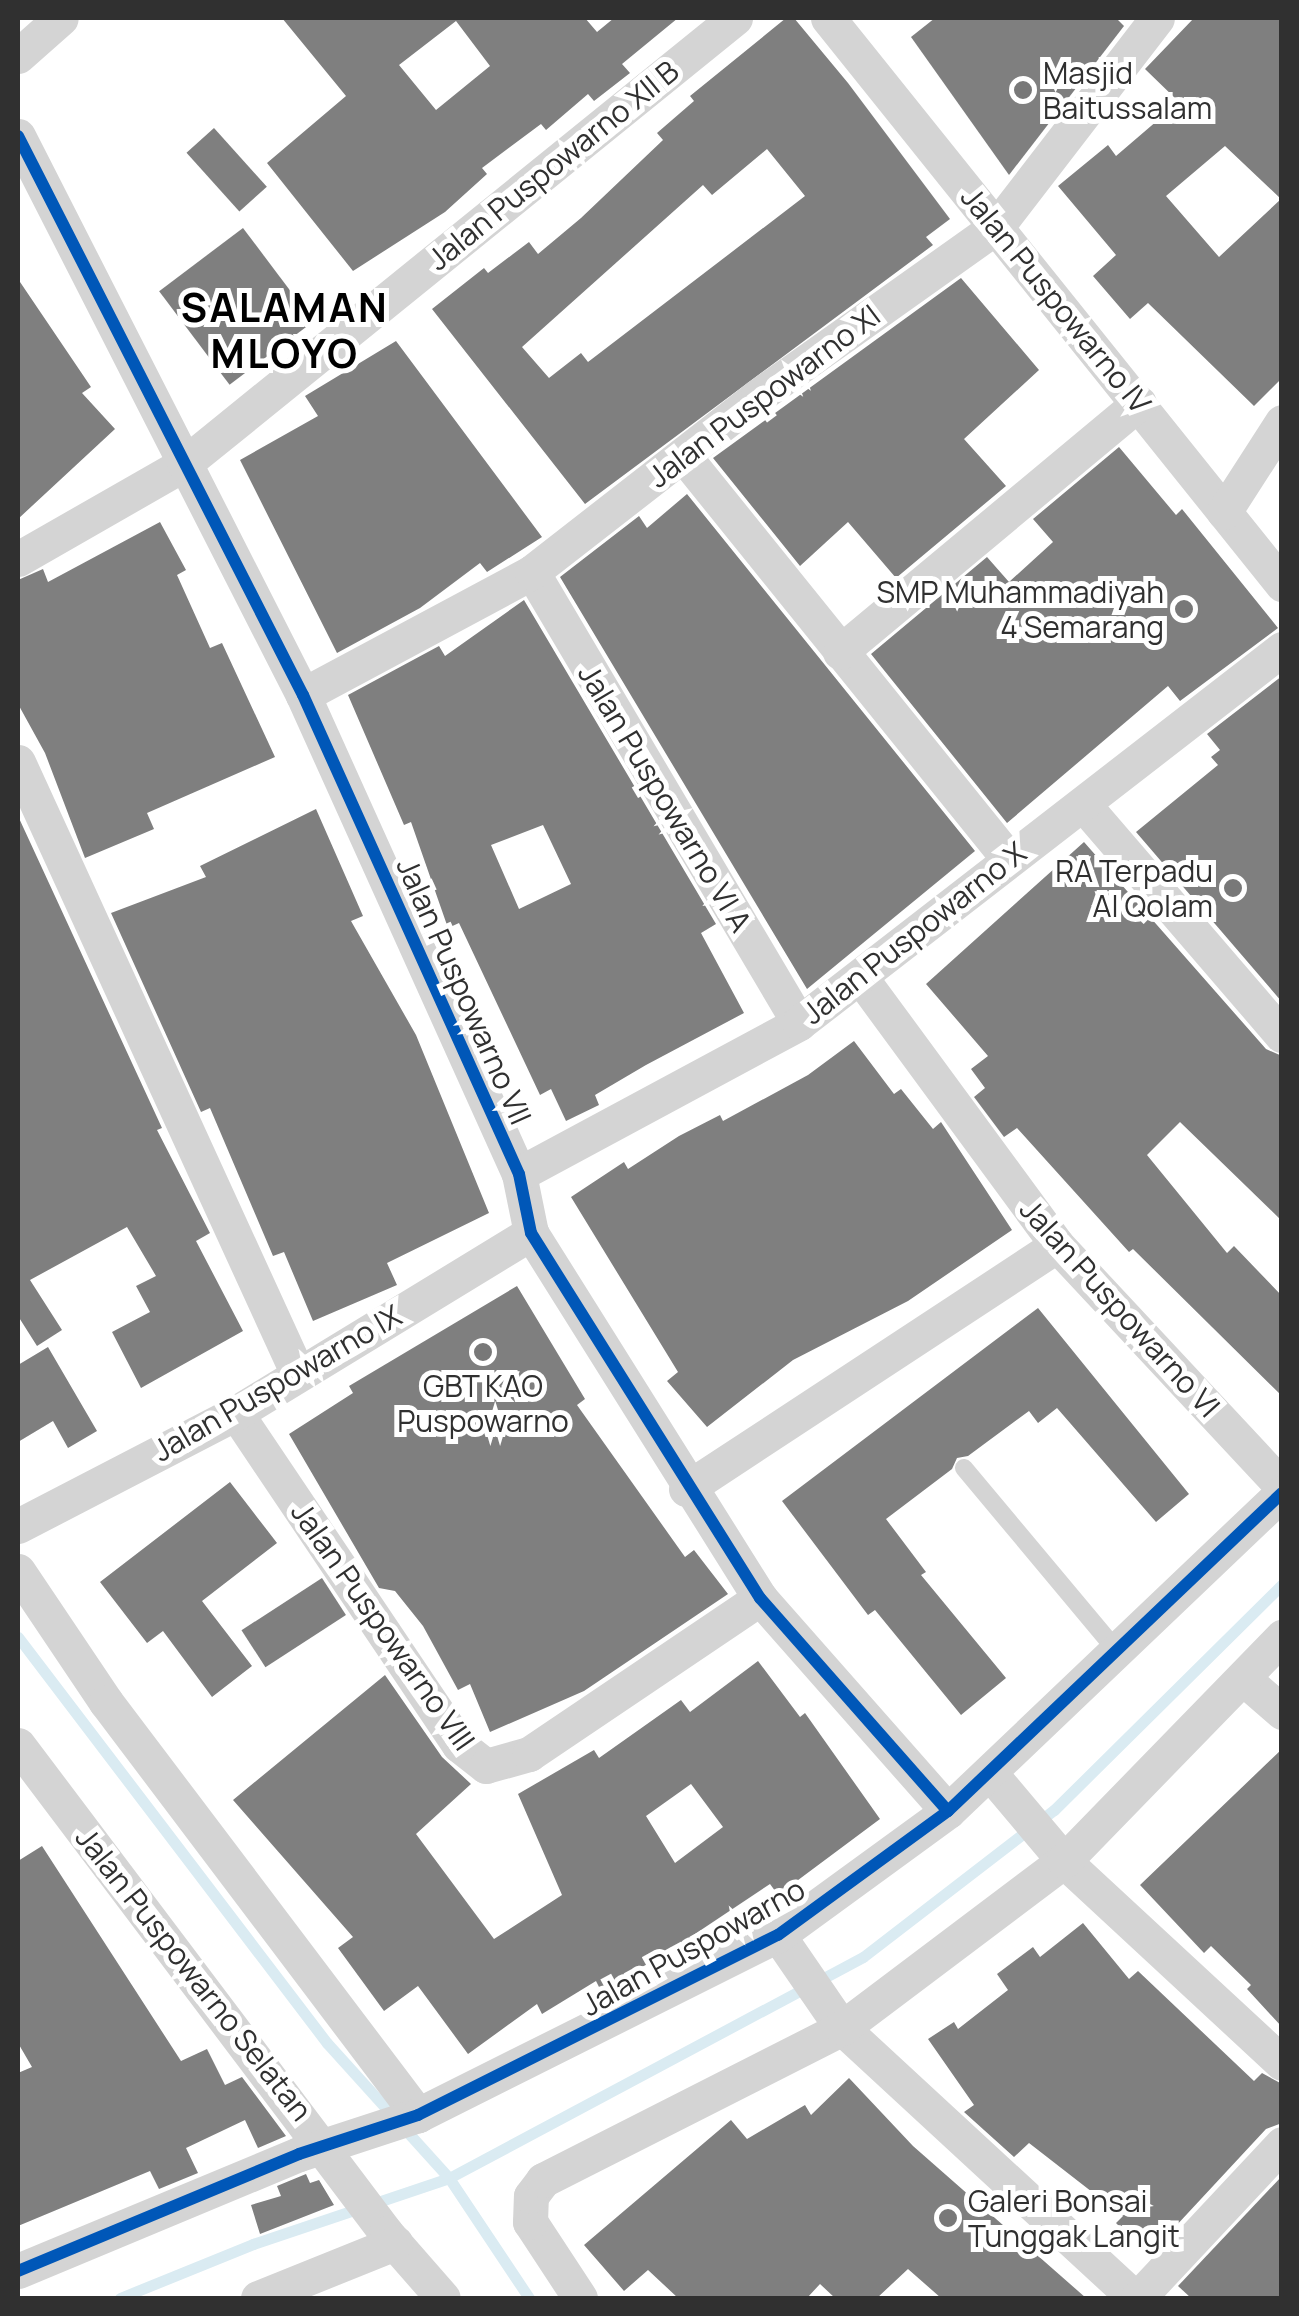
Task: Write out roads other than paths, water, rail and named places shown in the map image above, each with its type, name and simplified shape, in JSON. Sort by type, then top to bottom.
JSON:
[{"type":"street","points":[[18,56],[61,18]]},
{"type":"street","name":"Jalan Puspowarno XII B","points":[[18,560],[184,464],[735,18]]},
{"type":"street","name":"Jalan Puspowarno IV","points":[[828,18],[1282,584]]},
{"type":"street","name":"Jalan Puspowarno XI","points":[[303,695],[532,572],[683,455],[997,226],[1157,18]]},
{"type":"street","name":"Jalan Puspowarno VII","points":[[18,136],[303,695],[519,1174],[531,1233],[686,1489],[760,1598],[948,1810]]},
{"type":"street","points":[[840,652],[1139,403]]},
{"type":"street","points":[[1224,512],[1282,422]]},
{"type":"street","points":[[683,455],[1008,858]]},
{"type":"street","name":"Jalan Puspowarno VI A","points":[[532,572],[799,1023]]},
{"type":"street","name":"Jalan Puspowarno X","points":[[519,1174],[799,1023],[1282,649]]},
{"type":"street","points":[[18,762],[298,1374]]},
{"type":"street","points":[[1083,804],[1282,1035]]},
{"type":"street","name":"Jalan Puspowarno VI","points":[[861,978],[1057,1245],[1282,1489]]},
{"type":"street","name":"Jalan Puspowarno IX","points":[[18,1526],[236,1412],[531,1233]]},
{"type":"street","points":[[686,1489],[1057,1245]]},
{"type":"street","name":"Jalan Puspowarno VIII","points":[[236,1412],[459,1745],[486,1766],[528,1754],[760,1598]]},
{"type":"street","name":"Jalan Puspowarno","points":[[18,2271],[336,2150],[780,1938],[994,1777],[1282,1489]]},
{"type":"street","points":[[18,1572],[106,1702],[409,2118]]},
{"type":"street","points":[[580,2298],[538,2240],[529,2210],[534,2190],[548,2176],[838,2022],[1058,1855],[1282,1637]]},
{"type":"street","points":[[1243,1678],[1282,1712]]},
{"type":"street","name":"Jalan Puspowarno Selatan","points":[[18,1745],[336,2150],[391,2238],[443,2298]]},
{"type":"street","points":[[994,1777],[1058,1855],[1282,2062]]},
{"type":"street","points":[[780,1938],[838,2022],[1136,2298],[1282,2144]]},
{"type":"street","points":[[258,2298],[391,2238]]},
{"type":"lane","points":[[964,1468],[1117,1651]]},
{"type":"waterway","points":[[120,2298],[253,2244],[449,2178],[863,1957],[1054,1810],[1282,1584]]},
{"type":"waterway","points":[[18,1637],[327,2043],[449,2178],[529,2298]]},
{"type":"place","name":"Masjid Baitussalam","points":[[1023,90]]},
{"type":"place","name":"SMP Muhammadiyah 4 Semarang","points":[[1184,609]]},
{"type":"place","name":"RA Terpadu Al Qolam","points":[[1233,888]]},
{"type":"place","name":"GBT KAO Puspowarno","points":[[483,1352]]},
{"type":"place","name":"Galeri Bonsai Tunggak Langit","points":[[948,2218]]},
{"type":"district","name":"SALAMAN MLOYO","points":[[285,330]]}]
